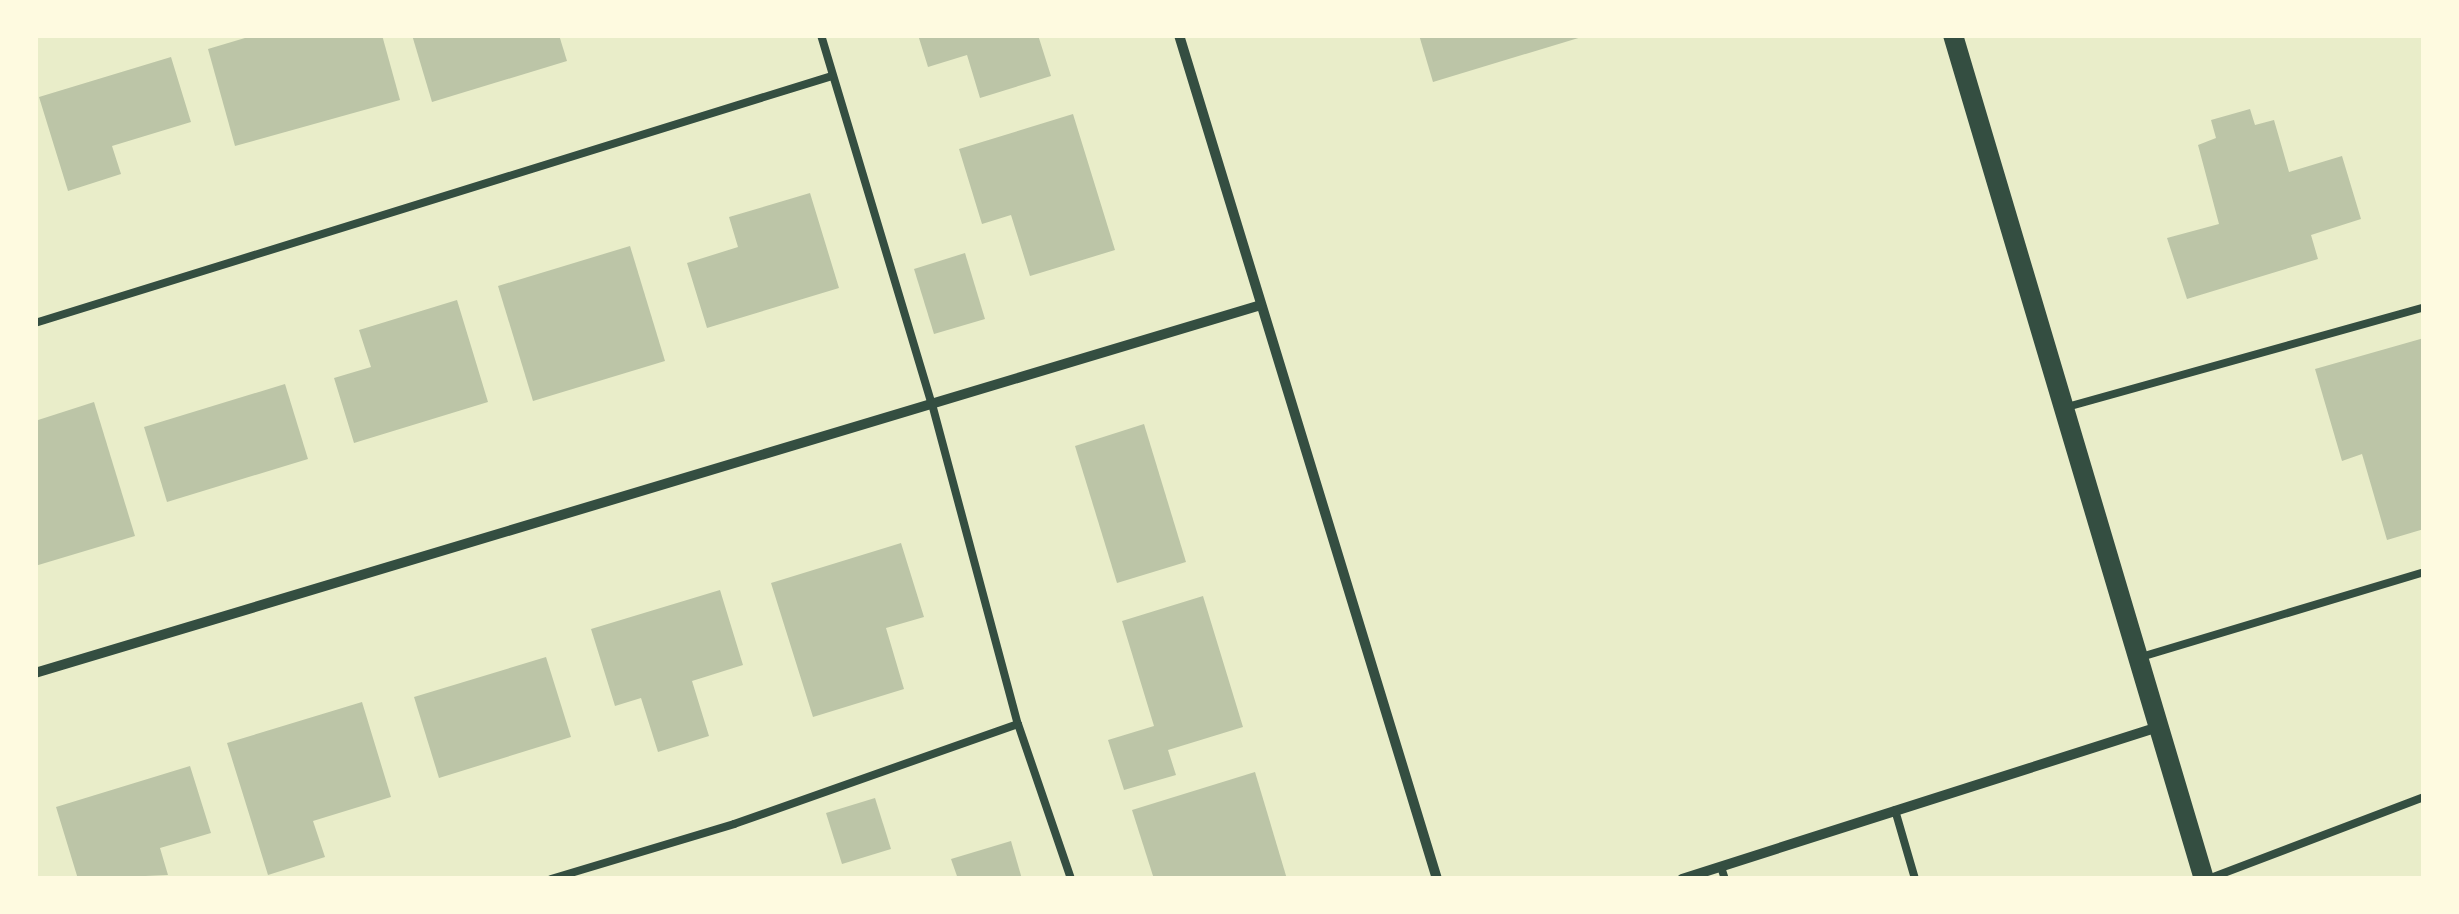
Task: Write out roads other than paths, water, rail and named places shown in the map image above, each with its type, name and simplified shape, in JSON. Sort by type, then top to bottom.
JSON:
[{"type":"main road","points":[[1953,35],[2157,727],[2206,879]]},
{"type":"street","points":[[1179,35],[1437,879]]},
{"type":"street","points":[[35,673],[1262,305]]},
{"type":"street","points":[[1682,879],[2157,727]]},
{"type":"lane","points":[[821,35],[932,404],[1018,724],[1071,879]]},
{"type":"lane","points":[[35,323],[832,76]]},
{"type":"lane","points":[[2063,408],[2424,307]]},
{"type":"lane","points":[[2137,658],[2424,572]]},
{"type":"lane","points":[[551,879],[734,824],[1018,724]]},
{"type":"lane","points":[[2206,879],[2424,797]]},
{"type":"lane","points":[[1895,810],[1915,879]]},
{"type":"lane","points":[[1721,866],[1725,879]]}]
